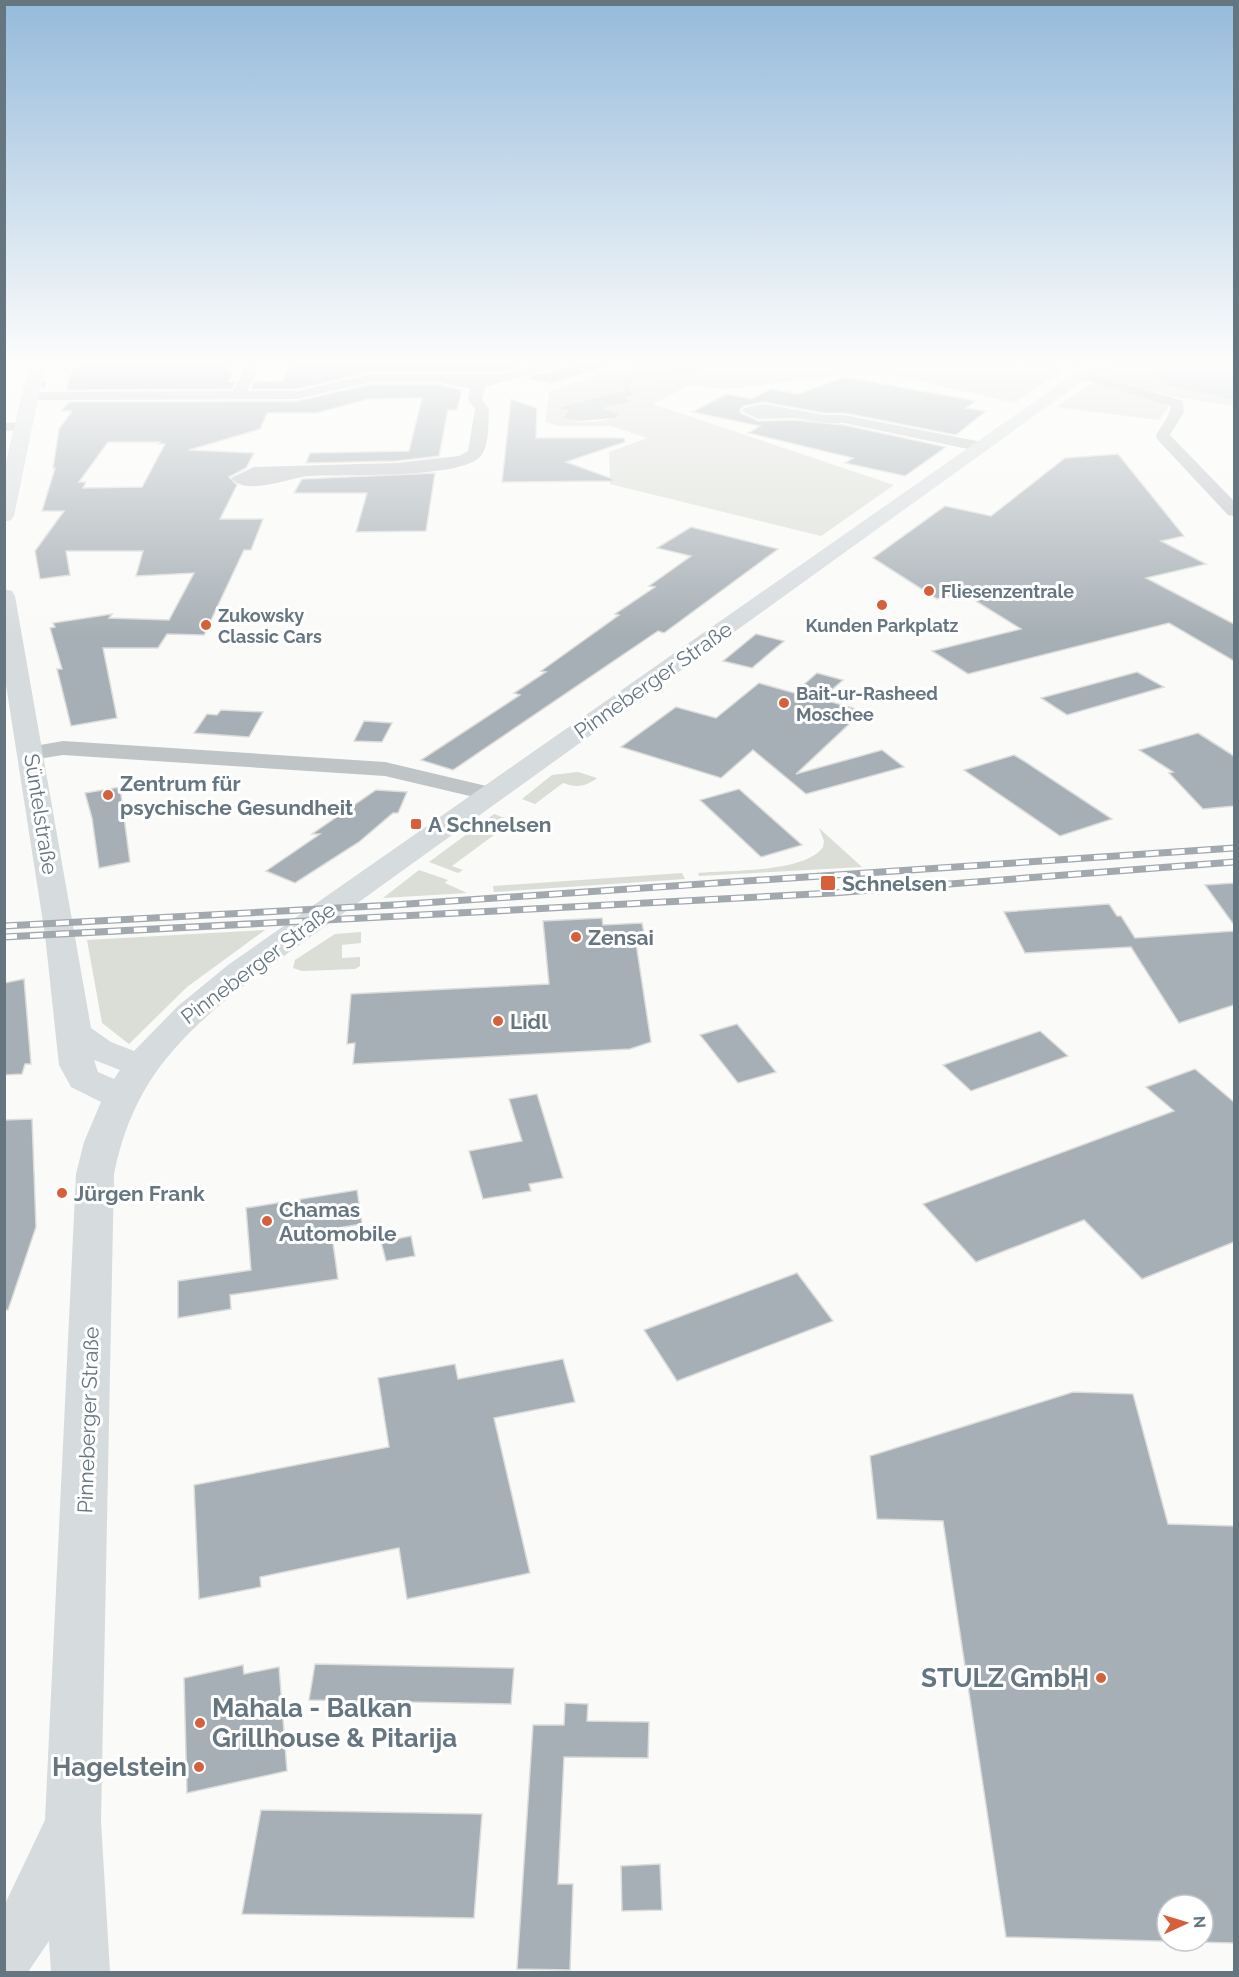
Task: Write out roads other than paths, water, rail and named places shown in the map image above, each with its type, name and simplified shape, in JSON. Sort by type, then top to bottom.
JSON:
[{"type":"main road","points":[[4,516],[12,452]]},
{"type":"main road","name":"Pinneberger Straße","points":[[80,1972],[73,1821],[95,1174],[105,1130],[130,1081],[172,1028],[214,991],[975,452]]},
{"type":"main road","name":"Süntelstraße","points":[[4,596],[75,1032],[79,1073],[101,1089],[130,1081]]},
{"type":"main road","points":[[4,1956],[30,1918],[73,1821]]},
{"type":"street","points":[[300,471],[434,467],[471,456],[475,452]]},
{"type":"street","points":[[1179,452],[1234,512]]},
{"type":"street","points":[[31,753],[63,748],[386,769],[491,794]]},
{"type":"railway","points":[[4,926],[393,905],[1234,848]]},
{"type":"railway","points":[[4,937],[833,893],[1234,862]]},
{"type":"place","name":"Fliesenzentrale","points":[[929,591]]},
{"type":"place","name":"Kunden Parkplatz","points":[[882,605]]},
{"type":"place","name":"Zukowsky Classic Cars","points":[[206,625]]},
{"type":"place","name":"Bait-ur-Rasheed Moschee","points":[[784,703]]},
{"type":"place","name":"Zentrum für psychische Gesundheit","points":[[108,795]]},
{"type":"place","name":"A Schnelsen","points":[[416,824]]},
{"type":"place","name":"Schnelsen","points":[[828,883]]},
{"type":"place","name":"Zensai","points":[[576,937]]},
{"type":"place","name":"Lidl","points":[[498,1021]]},
{"type":"place","name":"Jürgen Frank","points":[[62,1193]]},
{"type":"place","name":"Chamas Automobile","points":[[267,1221]]},
{"type":"place","name":"STULZ GmbH","points":[[1101,1678]]},
{"type":"place","name":"Mahala - Balkan Grillhouse & Pitarija","points":[[200,1723]]},
{"type":"place","name":"Hagelstein","points":[[199,1767]]}]
